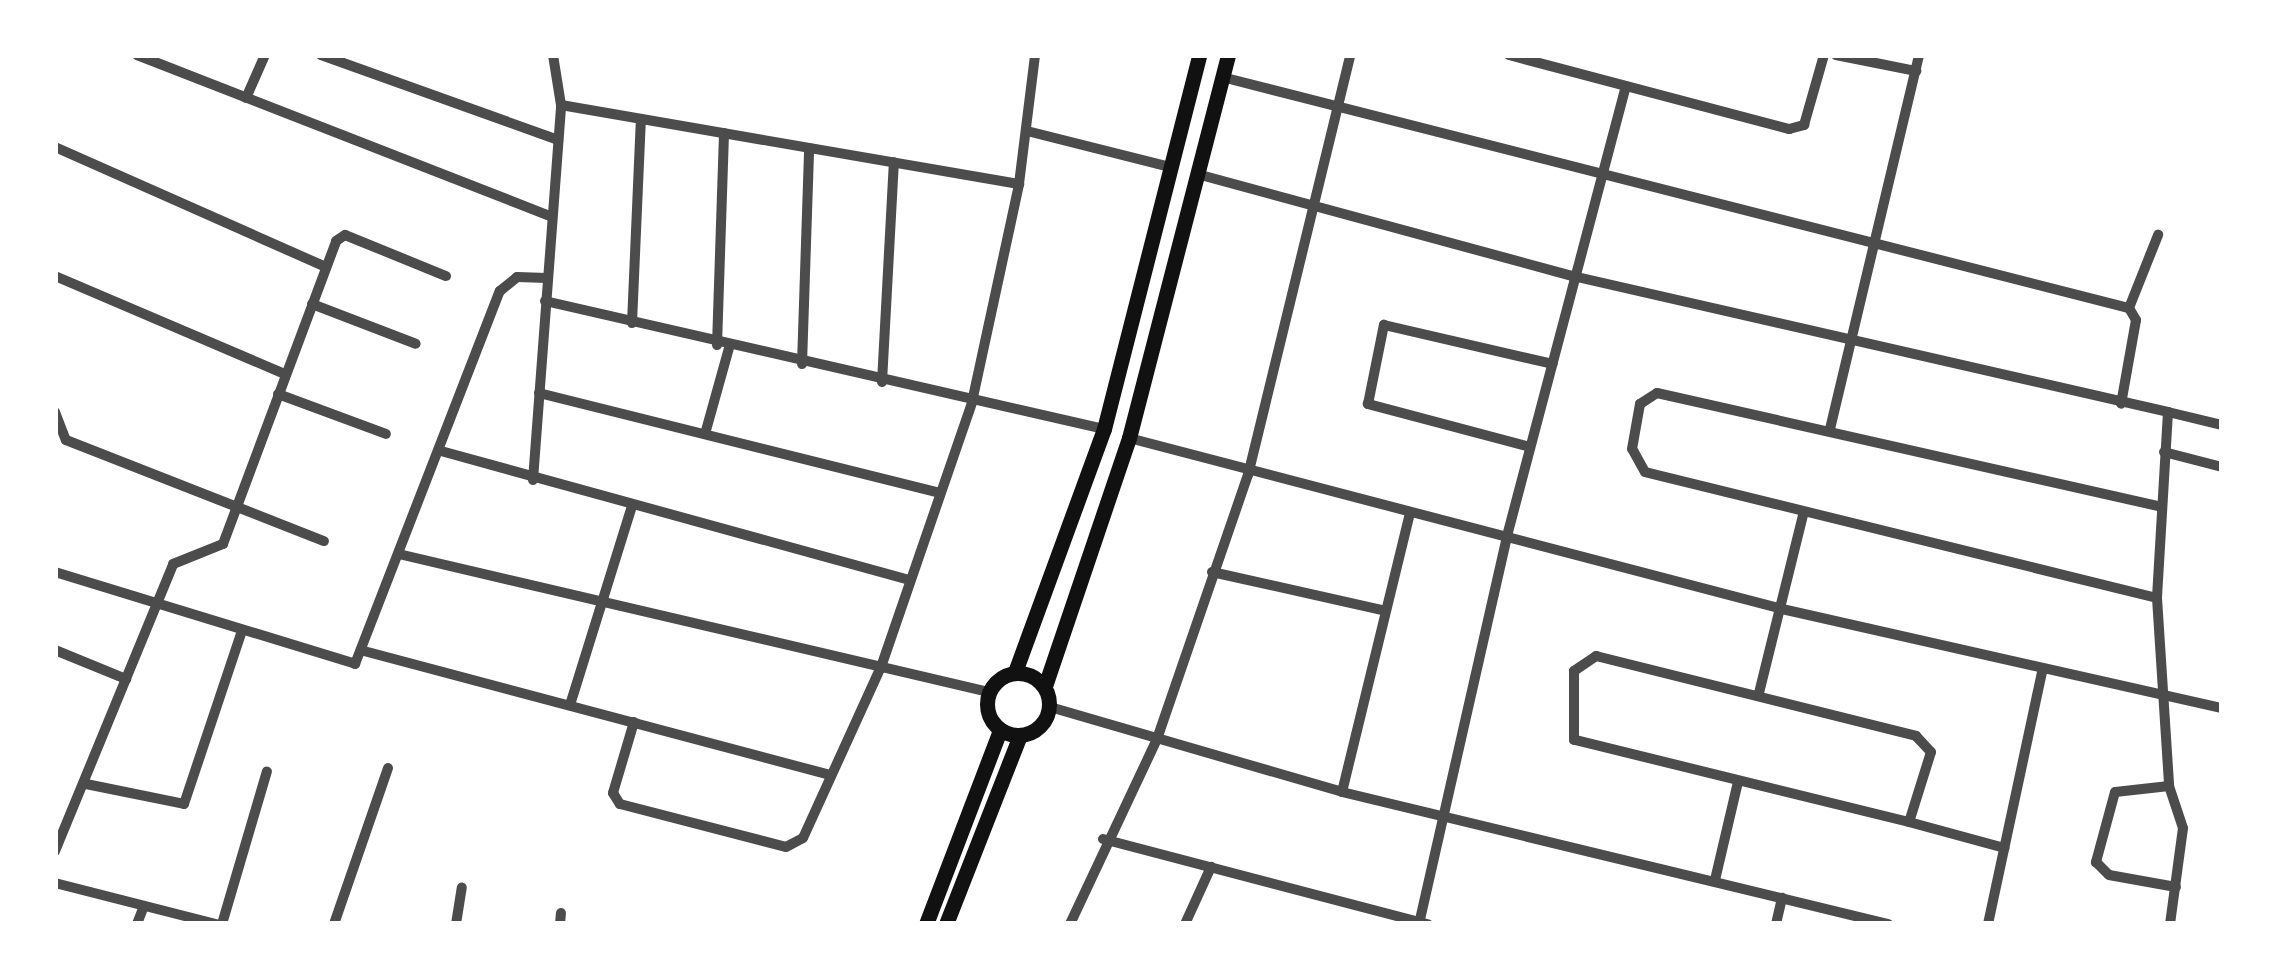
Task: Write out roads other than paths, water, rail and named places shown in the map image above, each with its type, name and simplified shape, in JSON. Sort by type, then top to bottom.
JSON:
[{"type":"main road","points":[[926,924],[1000,730],[989,692],[1014,672],[1104,428],[1199,55]]},
{"type":"main road","points":[[1000,730],[1020,735],[1039,728],[1050,707],[1045,686],[1129,438],[1228,55]]},
{"type":"main road","points":[[1154,230],[1181,237]]},
{"type":"main road","points":[[1014,672],[1045,686]]},
{"type":"main road","points":[[946,924],[1020,735]]},
{"type":"street","points":[[137,55],[550,216]]},
{"type":"street","points":[[246,98],[265,55]]},
{"type":"street","points":[[321,55],[558,140]]},
{"type":"street","points":[[533,480],[561,106],[553,55]]},
{"type":"street","points":[[634,722],[613,793],[620,804],[795,846],[881,667],[972,402],[1020,184],[1034,55]]},
{"type":"street","points":[[1070,924],[1104,840],[1157,739],[1248,475],[1350,55]]},
{"type":"street","points":[[1509,55],[1798,129],[1824,55]]},
{"type":"street","points":[[1836,55],[1916,71]]},
{"type":"street","points":[[1830,429],[1920,55]]},
{"type":"street","points":[[1222,77],[1337,112],[2130,308]]},
{"type":"street","points":[[1104,840],[1422,923],[1507,536],[1626,87]]},
{"type":"street","points":[[561,106],[1020,184]]},
{"type":"street","points":[[632,323],[641,119]]},
{"type":"street","points":[[1027,131],[1170,167]]},
{"type":"street","points":[[705,434],[723,346],[724,134]]},
{"type":"street","points":[[55,146],[326,267]]},
{"type":"street","points":[[802,364],[809,148]]},
{"type":"street","points":[[882,382],[894,162]]},
{"type":"street","points":[[1197,174],[1314,209],[1577,277],[1853,337],[2141,409],[2222,425]]},
{"type":"street","points":[[2121,404],[2136,320],[2130,308],[2158,235]]},
{"type":"street","points":[[55,850],[86,784],[173,564],[218,550],[341,236],[446,276]]},
{"type":"street","points":[[55,276],[285,374]]},
{"type":"street","points":[[55,572],[155,608],[346,665],[364,651],[505,280],[547,278]]},
{"type":"street","points":[[545,301],[802,364],[1104,428]]},
{"type":"street","points":[[312,304],[416,344]]},
{"type":"street","points":[[1530,447],[1368,404],[1384,325],[1553,364]]},
{"type":"street","points":[[539,393],[940,493]]},
{"type":"street","points":[[2157,598],[1804,515],[1645,472],[1632,449],[1640,404],[1656,393],[1830,429],[2158,506]]},
{"type":"street","points":[[278,394],[386,434]]},
{"type":"street","points":[[55,412],[66,440],[236,510],[324,541]]},
{"type":"street","points":[[2168,412],[2158,506],[2157,598],[2170,702],[2169,786],[2183,828],[2170,924]]},
{"type":"street","points":[[1129,438],[1248,475],[1507,536],[1782,609],[2170,702],[2222,708]]},
{"type":"street","points":[[441,450],[533,480],[908,580]]},
{"type":"street","points":[[2164,452],[2222,467]]},
{"type":"street","points":[[570,705],[632,506]]},
{"type":"street","points":[[1342,792],[1410,513]]},
{"type":"street","points":[[1759,693],[1804,515]]},
{"type":"street","points":[[402,555],[989,692]]},
{"type":"street","points":[[1212,572],[1386,611]]},
{"type":"street","points":[[86,784],[167,806],[188,800],[241,634]]},
{"type":"street","points":[[55,650],[126,679]]},
{"type":"street","points":[[364,651],[830,774]]},
{"type":"street","points":[[1909,822],[1931,752],[1924,741],[1759,693],[1596,656],[1574,671],[1574,740],[2005,848]]},
{"type":"street","points":[[1988,924],[2042,673]]},
{"type":"street","points":[[1050,707],[1342,792],[1888,924]]},
{"type":"street","points":[[334,924],[388,768]]},
{"type":"street","points":[[55,882],[219,924],[266,771]]},
{"type":"street","points":[[1715,880],[1738,782]]},
{"type":"street","points":[[2169,786],[2115,792],[2096,862],[2109,875],[2176,887]]},
{"type":"street","points":[[1185,924],[1211,868]]},
{"type":"street","points":[[456,924],[462,888]]},
{"type":"street","points":[[1776,924],[1782,898]]},
{"type":"street","points":[[137,924],[144,906]]}]
